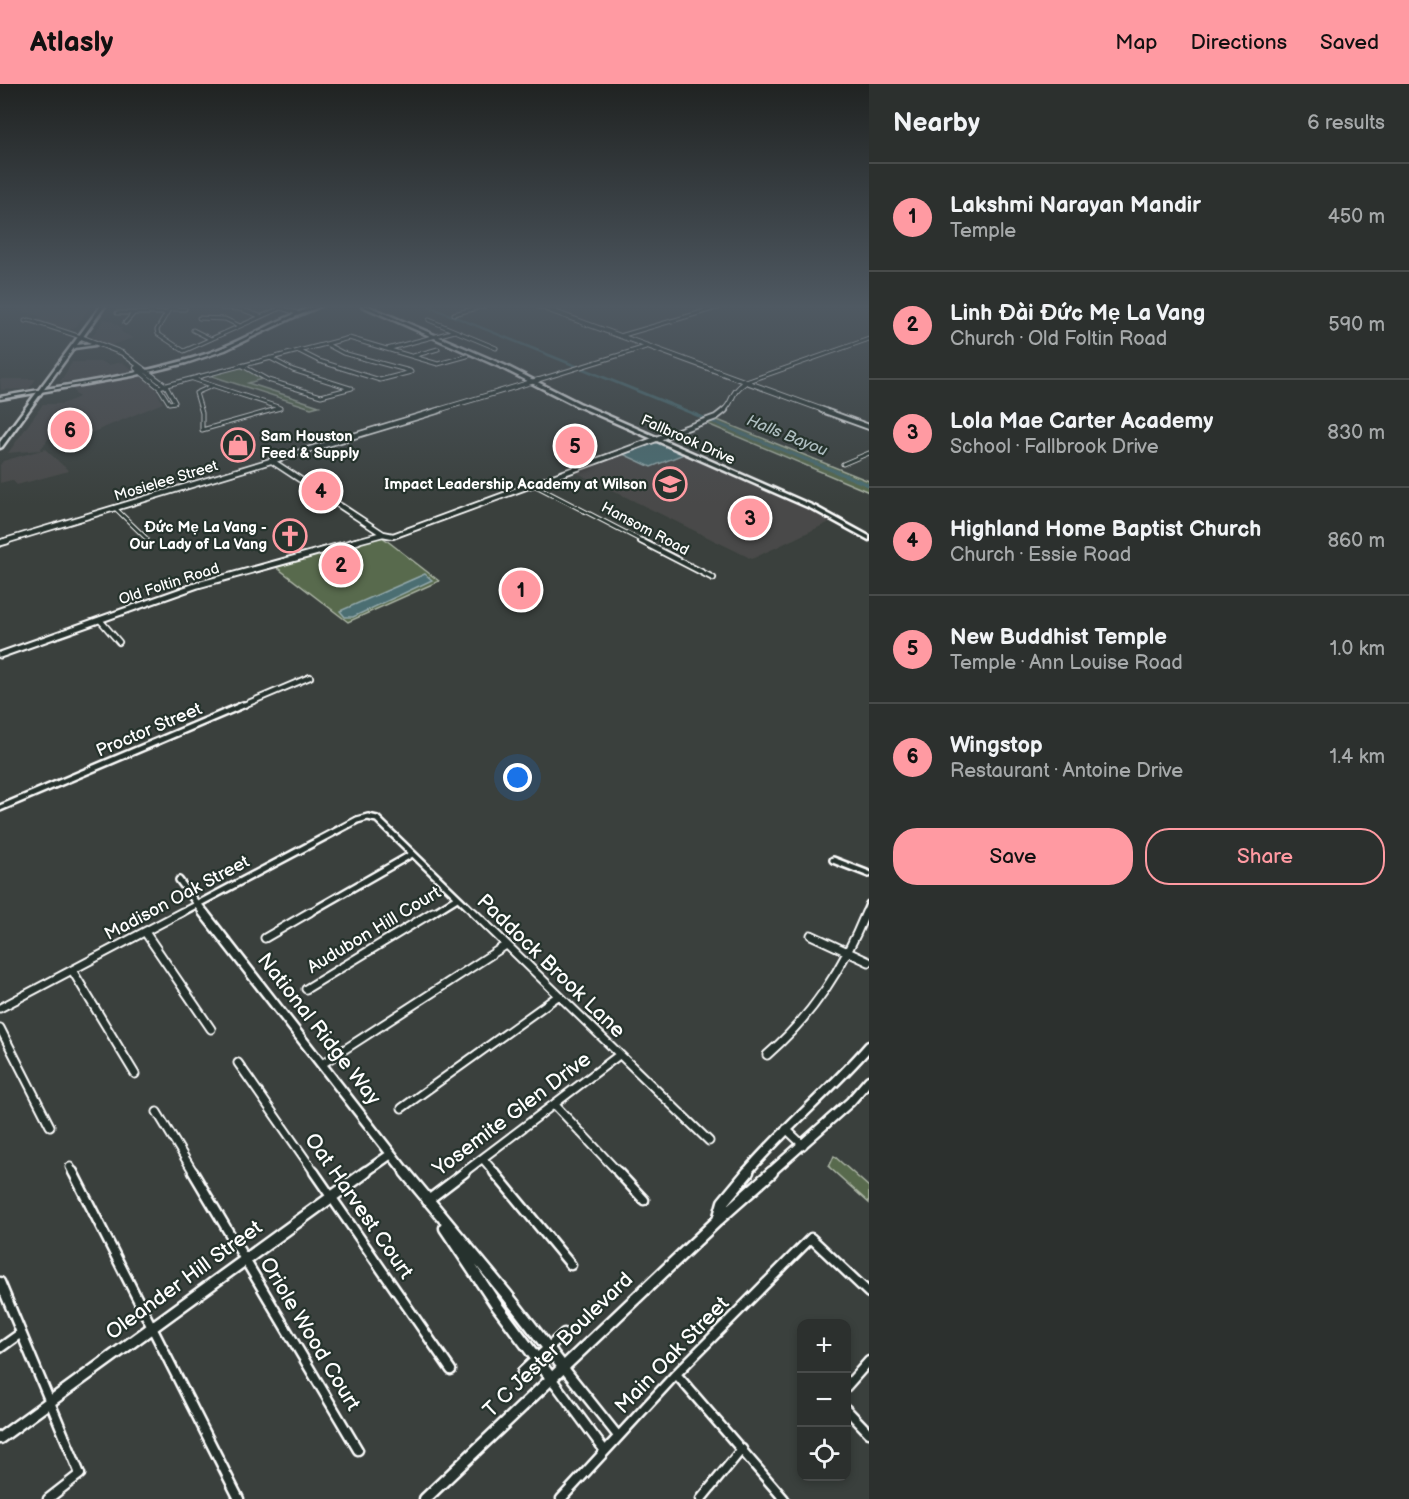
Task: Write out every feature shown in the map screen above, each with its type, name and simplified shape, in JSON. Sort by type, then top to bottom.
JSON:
[{"type":"main road","points":[[0,447],[54,372]]},
{"type":"main road","points":[[0,396],[98,381],[139,372]]},
{"type":"main road","name":"Fallbrook Drive","points":[[515,372],[535,381],[558,396],[869,531]]},
{"type":"main road","name":"Fallbrook Drive","points":[[833,515],[869,538]]},
{"type":"street","points":[[145,372],[159,387],[169,403],[175,402],[166,386],[146,372]]},
{"type":"street","points":[[159,387],[217,372]]},
{"type":"street","points":[[254,372],[268,380],[321,396],[352,388],[300,372]]},
{"type":"street","points":[[354,372],[380,380],[411,372]]},
{"type":"street","name":"Mosielee Street","points":[[0,543],[566,372]]},
{"type":"street","points":[[719,372],[869,427]]},
{"type":"street","points":[[746,382],[775,372]]},
{"type":"street","points":[[193,379],[280,408],[202,430],[202,413],[196,393],[212,386]]},
{"type":"street","name":"Old Foltin Road","points":[[0,655],[198,585],[383,534],[393,536],[661,439],[714,418],[726,410],[732,393],[746,382]]},
{"type":"street","points":[[843,464],[869,453]]},
{"type":"street","points":[[272,461],[383,534]]},
{"type":"street","name":"Hansom Road","points":[[534,485],[712,579]]},
{"type":"street","points":[[116,509],[147,539]]},
{"type":"street","points":[[100,620],[119,642]]},
{"type":"street","name":"Proctor Street","points":[[0,808],[310,677]]},
{"type":"street","name":"Paddock Brook Lane","points":[[368,817],[377,819],[709,1141]]},
{"type":"street","name":"Madison Oak Street","points":[[0,1008],[357,820],[368,817]]},
{"type":"street","points":[[265,938],[412,854]]},
{"type":"street","points":[[833,860],[869,874]]},
{"type":"street","name":"National Ridge Way","points":[[179,880],[427,1201],[507,1295],[618,1437]]},
{"type":"street","name":"Audubon Hill Court","points":[[306,989],[457,898]]},
{"type":"street","points":[[767,1055],[801,1024],[819,1003],[850,952],[869,904]]},
{"type":"street","points":[[145,932],[211,1029]]},
{"type":"street","points":[[811,935],[869,962]]},
{"type":"street","points":[[322,1064],[506,945]]},
{"type":"street","points":[[72,970],[135,1074]]},
{"type":"street","points":[[402,1108],[558,996]]},
{"type":"street","points":[[0,1028],[50,1126]]},
{"type":"street","name":"T C Jester Boulevard","points":[[718,1220],[723,1202],[786,1129],[845,1074],[869,1046]]},
{"type":"street","name":"Yosemite Glen Drive","points":[[427,1201],[619,1055]]},
{"type":"street","name":"Oat Harvest Court","points":[[238,1063],[451,1370]]},
{"type":"street","name":"T C Jester Boulevard","points":[[425,1499],[718,1220],[850,1102],[869,1080]]},
{"type":"street","points":[[555,1105],[644,1200]]},
{"type":"street","name":"Oriole Wood Court","points":[[157,1112],[358,1450]]},
{"type":"street","points":[[786,1129],[803,1145]]},
{"type":"street","name":"Oleander Hill Street","points":[[0,1438],[391,1154]]},
{"type":"street","points":[[483,1159],[571,1264]]},
{"type":"street","points":[[70,1167],[239,1499]]},
{"type":"street","name":"National Ridge Way","points":[[427,1201],[497,1306],[605,1451]]},
{"type":"street","name":"Main Oak Street","points":[[561,1499],[676,1374],[812,1238],[869,1293]]},
{"type":"street","points":[[0,1282],[80,1474],[48,1499]]},
{"type":"street","points":[[0,1348],[21,1333]]},
{"type":"street","name":"T C Jester Boulevard","points":[[522,1372],[564,1333]]},
{"type":"street","points":[[851,1381],[869,1361]]},
{"type":"street","points":[[676,1374],[784,1499]]},
{"type":"street","points":[[851,1414],[869,1433]]},
{"type":"street","points":[[701,1499],[742,1449]]},
{"type":"shaded area","points":[[66,372],[130,372],[93,379],[60,382]]},
{"type":"shaded area","points":[[142,375],[156,389],[163,403],[84,436],[49,438],[40,450],[8,453],[43,404],[62,404],[79,397],[72,387]]},
{"type":"shaded area","points":[[0,379],[36,379],[29,389],[1,390]]},
{"type":"shaded area","points":[[45,449],[69,471],[17,485],[12,480],[0,483],[0,465],[3,461]]},
{"type":"shaded area","points":[[623,454],[651,467],[684,454],[834,520],[752,559],[575,472]]},
{"type":"green space","points":[[221,372],[250,372],[262,379],[248,383],[319,406],[311,408],[209,375]]},
{"type":"green space","points":[[715,419],[869,481],[869,492],[705,423]]},
{"type":"green space","points":[[381,536],[439,581],[348,622],[275,566]]},
{"type":"green space","points":[[834,1156],[869,1187],[869,1203],[829,1167]]},
{"type":"water","points":[[657,442],[684,454],[651,467],[623,454]]},
{"type":"water","points":[[425,574],[432,580],[353,617],[345,617],[340,611]]},
{"type":"waterway","name":"Halls Bayou","points":[[590,372],[869,485]]},
{"type":"place","name":"Wingstop","points":[[70,430]]},
{"type":"place","name":"Sam Houston Feed & Supply","points":[[238,445]]},
{"type":"place","name":"New Buddhist Temple","points":[[575,446]]},
{"type":"place","name":"Impact Leadership Academy at Wilson","points":[[670,484]]},
{"type":"place","name":"Highland Home Baptist Church","points":[[321,491]]},
{"type":"place","name":"Lola Mae Carter Academy","points":[[750,518]]},
{"type":"place","name":"Đức Mẹ La Vang - Our Lady of La Vang","points":[[290,536]]},
{"type":"place","name":"Linh Đài Đức Mẹ La Vang","points":[[341,565]]},
{"type":"place","name":"Lakshmi Narayan Mandir","points":[[521,590]]}]
